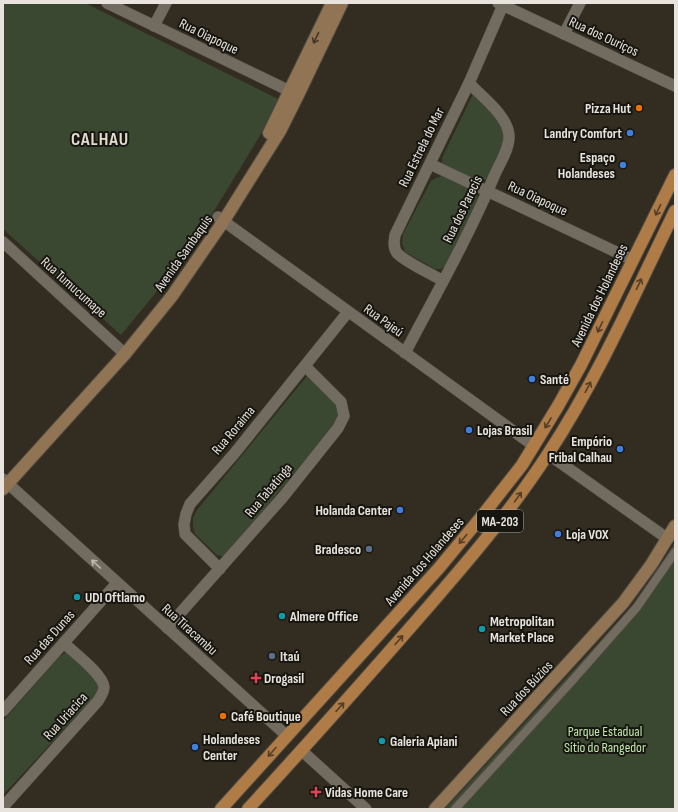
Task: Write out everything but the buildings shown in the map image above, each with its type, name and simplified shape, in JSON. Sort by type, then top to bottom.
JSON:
[{"type":"main road","name":"Avenida Sambaquis","points":[[4,482],[172,296],[280,131],[332,3]]},
{"type":"main road","name":"Avenida Sambaquis","points":[[294,94],[342,3]]},
{"type":"main road","name":"Avenida dos Holandeses","points":[[221,809],[439,568],[522,465],[581,365],[675,175]]},
{"type":"main road","name":"MA-203","points":[[248,809],[374,670],[492,532],[548,454],[572,415],[608,349],[675,211]]},
{"type":"main road","name":"Rua dos Búzios","points":[[435,809],[624,603],[647,571],[675,526]]},
{"type":"main road","points":[[276,778],[280,766],[323,716],[323,708],[317,703]]},
{"type":"main road","points":[[226,809],[242,793],[248,779]]},
{"type":"street","name":"Rua Oiapoque","points":[[107,3],[294,94]]},
{"type":"street","points":[[154,26],[166,3]]},
{"type":"street","points":[[564,34],[580,3]]},
{"type":"street","name":"Rua dos Ouriços","points":[[500,4],[675,86]]},
{"type":"street","name":"Rua Estrela do Mar","points":[[443,280],[406,260],[397,253],[394,245],[395,235],[469,83],[500,4]]},
{"type":"street","name":"Rua dos Parecis","points":[[405,353],[488,191],[506,148],[509,136],[507,126],[501,116],[469,83]]},
{"type":"street","name":"Rua Oiapoque","points":[[430,164],[633,260]]},
{"type":"street","name":"Rua Pajeú","points":[[221,220],[534,446]]},
{"type":"street","name":"Rua Tumucumape","points":[[3,242],[122,351]]},
{"type":"street","name":"Rua Roraima","points":[[220,569],[186,534],[184,524],[190,504],[234,454],[348,312]]},
{"type":"street","name":"Rua Tabatinga","points":[[167,628],[283,497],[338,428],[344,416],[341,402],[337,396],[305,366]]},
{"type":"street","points":[[548,454],[668,538]]},
{"type":"street","name":"Rua Tiracambu","points":[[4,482],[287,736]]},
{"type":"street","points":[[455,809],[566,688],[637,607],[675,552]]},
{"type":"street","name":"Rua das Dunas","points":[[3,712],[117,583]]},
{"type":"street","name":"Rua Uriacica","points":[[3,807],[98,701],[104,692],[104,685],[98,675],[64,643]]},
{"type":"street","points":[[301,750],[366,809]]},
{"type":"green space","points":[[3,3],[85,3],[278,99],[261,134],[214,211],[163,284],[121,335],[3,229]]},
{"type":"green space","points":[[474,92],[503,126],[505,137],[489,179],[481,181],[476,181],[443,166],[442,162],[442,158]]},
{"type":"green space","points":[[442,176],[475,191],[479,200],[446,265],[441,269],[435,269],[405,252],[402,243],[403,234],[431,181]]},
{"type":"green space","points":[[307,376],[338,407],[340,415],[334,425],[225,557],[217,555],[195,534],[193,518],[197,510]]},
{"type":"green space","name":"Parque Estadual Sítio do Rangedor","points":[[675,542],[675,809],[445,809],[636,602]]},
{"type":"green space","points":[[67,652],[95,678],[99,685],[96,695],[3,795],[3,721],[60,656]]},
{"type":"place","name":"Pizza Hut","points":[[639,108]]},
{"type":"place","name":"Landry Comfort","points":[[630,133]]},
{"type":"place","name":"Espaço Holandeses","points":[[623,165]]},
{"type":"place","name":"Santé","points":[[532,379]]},
{"type":"place","name":"Lojas Brasil","points":[[469,430]]},
{"type":"place","name":"Empório Fribal Calhau","points":[[620,449]]},
{"type":"place","name":"Holanda Center","points":[[400,510]]},
{"type":"place","name":"Loja VOX","points":[[558,534]]},
{"type":"place","name":"Bradesco","points":[[369,549]]},
{"type":"place","name":"UDI Oftlamo","points":[[77,597]]},
{"type":"place","name":"Almere Office","points":[[282,616]]},
{"type":"place","name":"Metropolitan Market Place","points":[[482,629]]},
{"type":"place","name":"Itaú","points":[[272,656]]},
{"type":"place","name":"Drogasil","points":[[256,678]]},
{"type":"place","name":"Café Boutique","points":[[223,716]]},
{"type":"place","name":"Galeria Apiani","points":[[382,741]]},
{"type":"place","name":"Holandeses Center","points":[[195,747]]},
{"type":"place","name":"Vidas Home Care","points":[[316,792]]},
{"type":"district","name":"CALHAU","points":[[100,139]]}]
